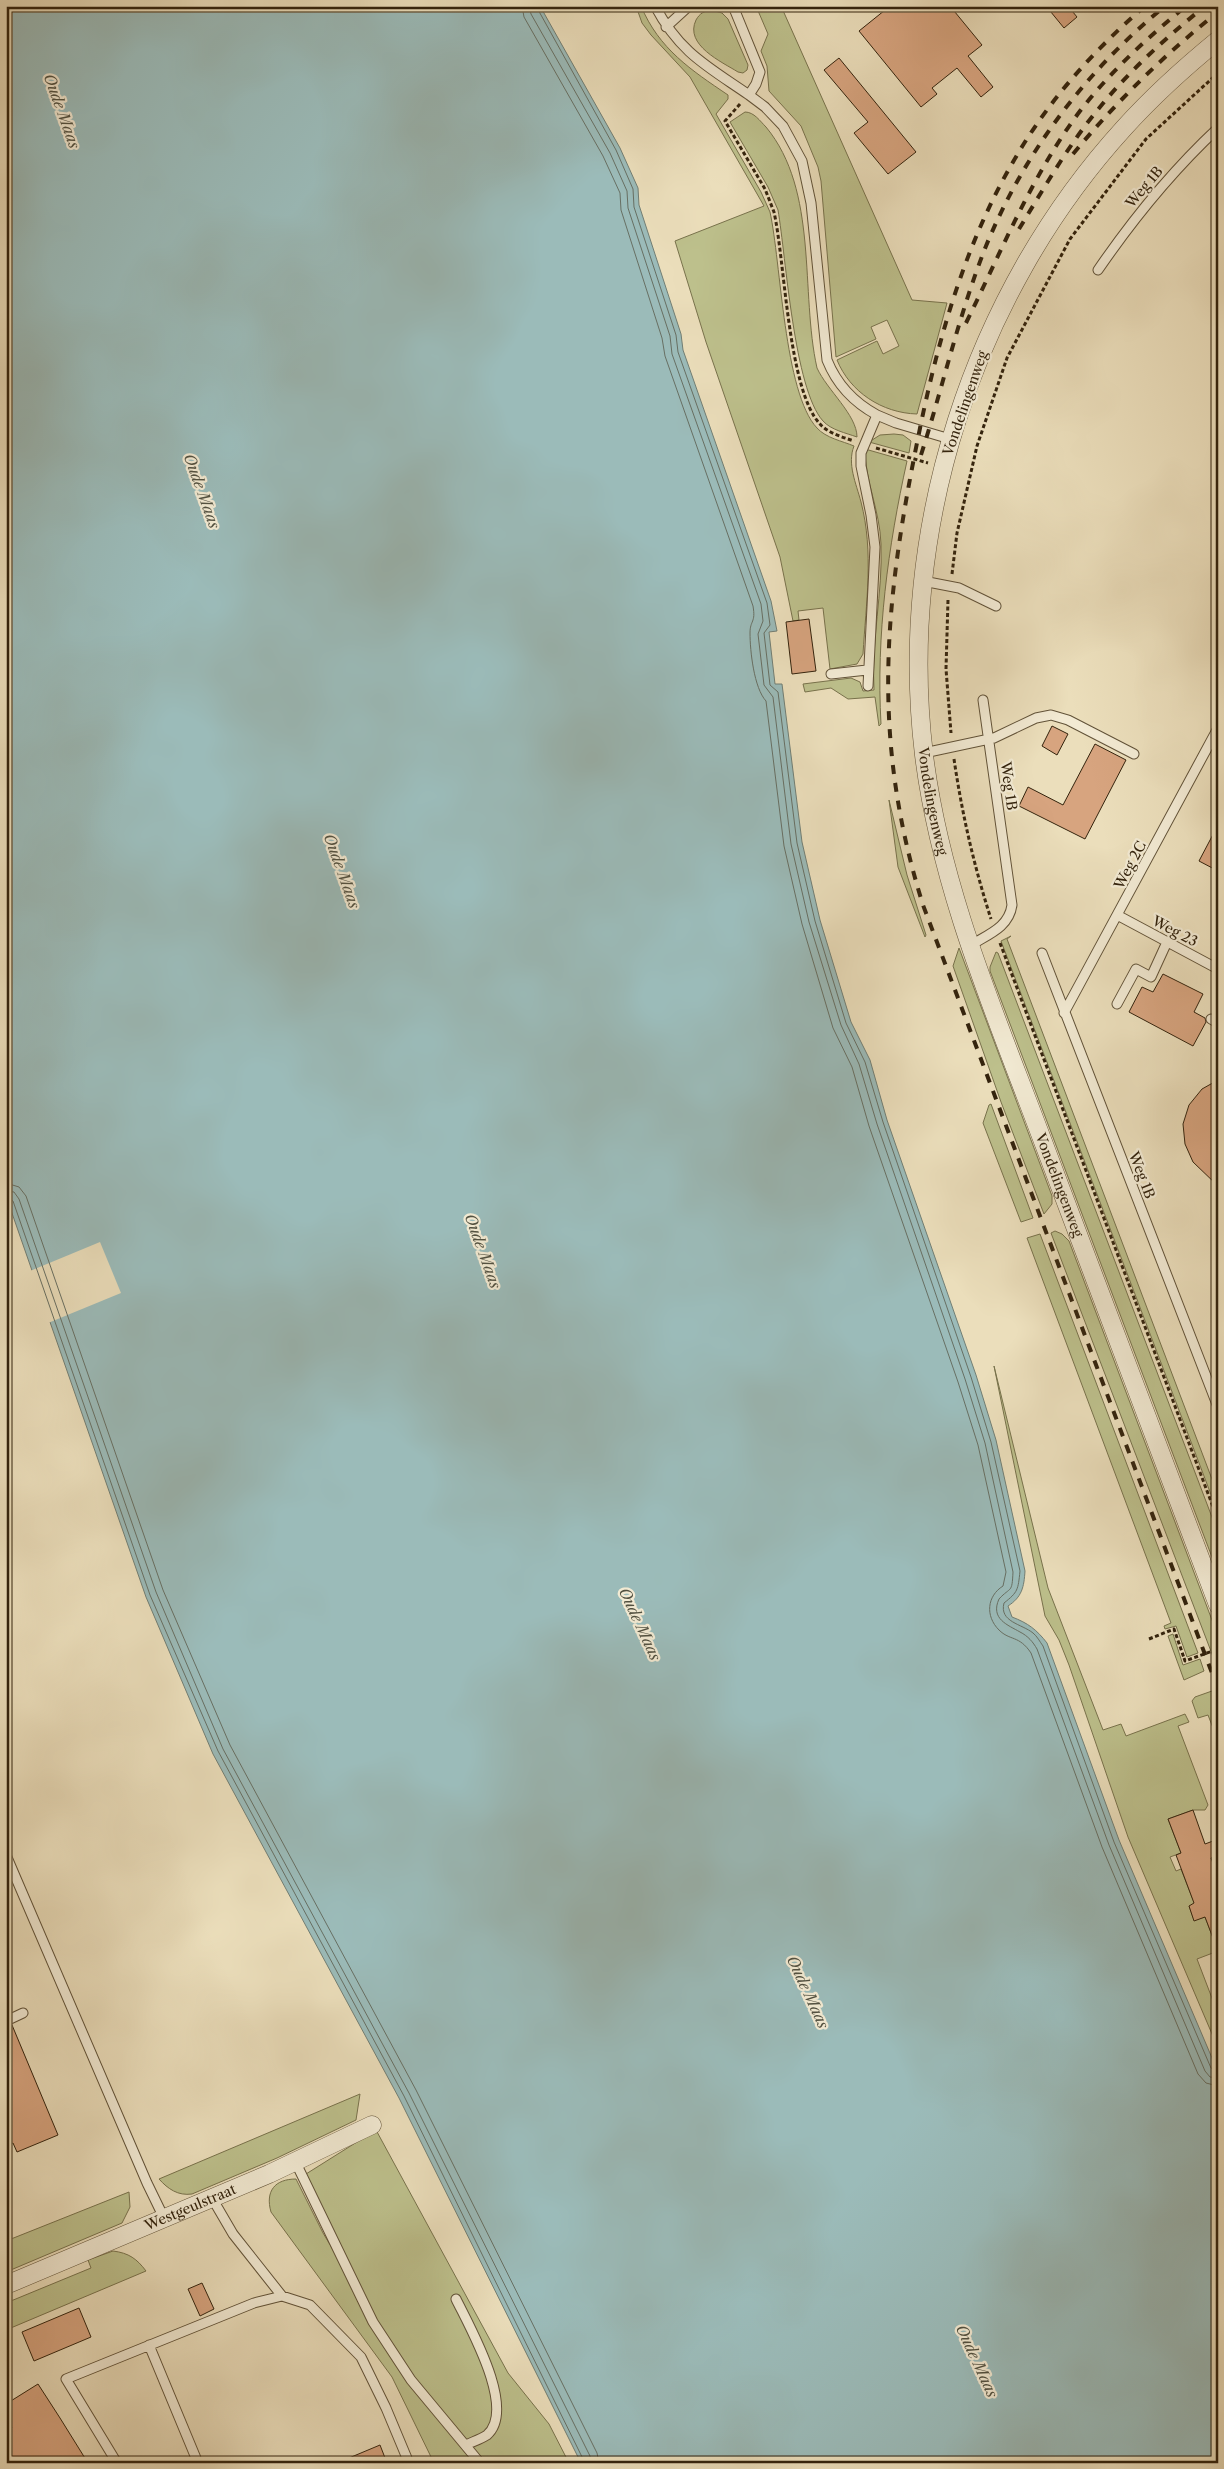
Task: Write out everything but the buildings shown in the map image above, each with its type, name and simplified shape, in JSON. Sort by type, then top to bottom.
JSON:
[{"type":"street","name":"Vondelingenweg","points":[[1218,40],[1195,59],[1124,128],[1074,190],[1022,270],[986,342],[950,439],[928,540],[922,581],[918,668],[924,753],[942,849],[956,900],[1218,1604]]},
{"type":"street","name":"Westgeulstraat","points":[[6,2285],[212,2198],[372,2124]]},
{"type":"lane","points":[[655,6],[666,26],[690,55],[765,107],[783,126],[802,161],[811,203],[827,360],[834,377],[845,392],[860,406],[904,426],[950,439]]},
{"type":"lane","points":[[666,26],[689,6]]},
{"type":"lane","points":[[733,6],[760,72],[750,95]]},
{"type":"lane","name":"Weg 1B","points":[[1098,270],[1161,187],[1218,128]]},
{"type":"lane","points":[[868,686],[867,670],[875,547],[872,515],[861,466],[861,453],[876,414]]},
{"type":"lane","points":[[922,581],[959,588],[996,606]]},
{"type":"lane","points":[[831,674],[867,670]]},
{"type":"lane","name":"Weg 1B","points":[[971,944],[1004,924],[1010,916],[1012,905],[983,700]]},
{"type":"lane","points":[[924,753],[988,740],[1044,716],[1058,716],[1134,754]]},
{"type":"lane","name":"Weg 2C","points":[[1064,1013],[1119,916],[1218,728]]},
{"type":"lane","name":"Weg 23","points":[[1119,916],[1218,969]]},
{"type":"lane","points":[[1118,1004],[1136,969],[1151,977],[1167,942]]},
{"type":"lane","name":"Weg 1B","points":[[1042,953],[1218,1407]]},
{"type":"lane","points":[[6,1855],[147,2183],[164,2218]]},
{"type":"lane","points":[[6,2021],[23,2014]]},
{"type":"lane","points":[[295,2161],[373,2322],[411,2380],[480,2463]]},
{"type":"lane","points":[[212,2198],[233,2234],[282,2296]]},
{"type":"lane","points":[[118,2463],[66,2379],[254,2303],[282,2296],[310,2305],[361,2357],[386,2408],[409,2463]]},
{"type":"lane","points":[[456,2299],[488,2364],[494,2389],[494,2422],[487,2434],[466,2445]]},
{"type":"lane","points":[[149,2345],[198,2463]]},
{"type":"path","name":"Vondelingenweg","points":[[952,739],[946,669],[950,586],[957,533],[977,446],[1007,358],[1070,239],[1146,139],[1218,73]]},
{"type":"path","name":"Vondelingenweg","points":[[954,758],[974,868],[995,930],[1218,1520]]},
{"type":"path","points":[[1149,1639],[1174,1630],[1185,1661],[1218,1649]]},
{"type":"green space","points":[[636,6],[641,6],[657,35],[677,57],[701,77],[728,95],[728,99],[716,114],[761,192],[770,212],[785,326],[797,387],[806,411],[817,428],[829,437],[854,446],[851,460],[865,521],[868,559],[863,654],[857,664],[830,669],[823,608],[798,611],[799,620],[793,621],[780,557],[706,342],[675,241],[764,206],[690,77],[651,35],[642,23]]},
{"type":"green space","points":[[756,6],[781,6],[912,300],[947,303],[917,414],[892,410],[869,399],[850,382],[837,360],[877,341],[883,354],[899,346],[887,320],[871,327],[876,339],[836,357],[821,181],[818,167],[801,126],[769,91],[767,66],[761,51],[768,34]]},
{"type":"green space","points":[[712,10],[722,13],[728,19],[748,65],[747,70],[743,73],[738,72],[706,52],[695,37],[696,20],[703,13]]},
{"type":"green space","points":[[745,112],[754,115],[766,127],[783,153],[794,181],[801,211],[805,243],[809,307],[817,368],[847,411],[856,429],[857,437],[834,429],[826,424],[813,405],[798,353],[778,210],[768,187],[730,122]]},
{"type":"green space","points":[[880,435],[903,435],[911,441],[909,453],[869,442]]},
{"type":"green space","points":[[865,449],[907,461],[894,526],[885,591],[880,657],[881,724],[879,726],[875,697],[848,699],[831,688],[805,692],[803,684],[851,678],[860,682],[863,691],[874,690],[874,653],[881,544],[878,520],[867,473]]},
{"type":"green space","points":[[889,800],[907,875],[926,935],[925,937],[898,867]]},
{"type":"green space","points":[[1011,936],[1007,939],[1218,1495],[1218,1513],[1001,941]]},
{"type":"green space","points":[[959,948],[1052,1196],[1052,1204],[1044,1214],[1001,1102],[953,966]]},
{"type":"green space","points":[[996,952],[998,953],[1218,1533],[1218,1573],[990,971]]},
{"type":"green space","points":[[991,1104],[1033,1218],[1021,1222],[983,1123]]},
{"type":"green space","points":[[1055,1231],[1062,1234],[1069,1241],[1218,1636],[1217,1667],[1051,1233]]},
{"type":"green space","points":[[1040,1234],[1198,1653],[1187,1657],[1176,1626],[1165,1629],[1164,1626],[1171,1623],[1027,1238]]},
{"type":"green space","points":[[994,1366],[1048,1588],[1103,1730],[1121,1724],[1126,1736],[1185,1714],[1189,1722],[1178,1726],[1208,1805],[1205,1810],[1193,1810],[1168,1819],[1181,1853],[1170,1857],[1176,1871],[1181,1869],[1195,1905],[1189,1906],[1194,1920],[1205,1917],[1218,1951],[1197,1959],[1215,2006],[1218,2005],[1218,2048],[1128,1837],[1069,1665],[1059,1640],[1045,1616]]},
{"type":"green space","points":[[1173,1634],[1183,1665],[1200,1659],[1204,1671],[1184,1680],[1168,1636]]},
{"type":"green space","points":[[1212,1691],[1218,1707],[1218,1741],[1208,1715],[1198,1718],[1192,1701],[1195,1697]]},
{"type":"green space","points":[[360,2094],[356,2120],[277,2158],[192,2194],[182,2194],[174,2191],[159,2179]]},
{"type":"green space","points":[[376,2130],[508,2373],[549,2424],[569,2463],[434,2463],[392,2377],[271,2212],[269,2198],[273,2188],[282,2181],[296,2179],[323,2233],[362,2298],[306,2174]]},
{"type":"green space","points":[[129,2192],[130,2207],[122,2223],[6,2272],[6,2241]]},
{"type":"green space","points":[[113,2251],[132,2257],[146,2271],[6,2330],[6,2303],[91,2268],[88,2260]]},
{"type":"water","name":"Oude Maas","points":[[6,6],[540,6],[620,148],[638,188],[639,205],[681,334],[683,350],[771,601],[777,631],[769,632],[775,684],[782,684],[802,842],[820,920],[851,1022],[870,1060],[887,1120],[976,1375],[996,1440],[1025,1571],[1021,1591],[1013,1603],[1008,1606],[1012,1617],[1032,1627],[1047,1643],[1119,1840],[1218,2072],[1218,2463],[581,2463],[399,2098],[213,1754],[146,1597],[6,1196]]},
{"type":"pier","points":[[100,1242],[121,1293],[48,1323],[30,1271]]},
{"type":"railway","points":[[1145,6],[1107,41],[1072,78],[1026,140],[996,194],[966,261],[943,331],[906,499],[891,615],[888,672],[890,728],[896,785],[906,844],[923,905],[1218,1689]]},
{"type":"railway","points":[[921,455],[976,272],[1002,211],[1019,178],[1039,145],[1084,85],[1136,31],[1165,6]]},
{"type":"railway","points":[[966,323],[1032,187],[1080,111],[1143,43],[1186,6]]},
{"type":"railway","points":[[1019,229],[1067,151],[1100,107],[1150,54],[1205,6]]},
{"type":"railway","points":[[1073,154],[1142,79],[1218,12]]}]
